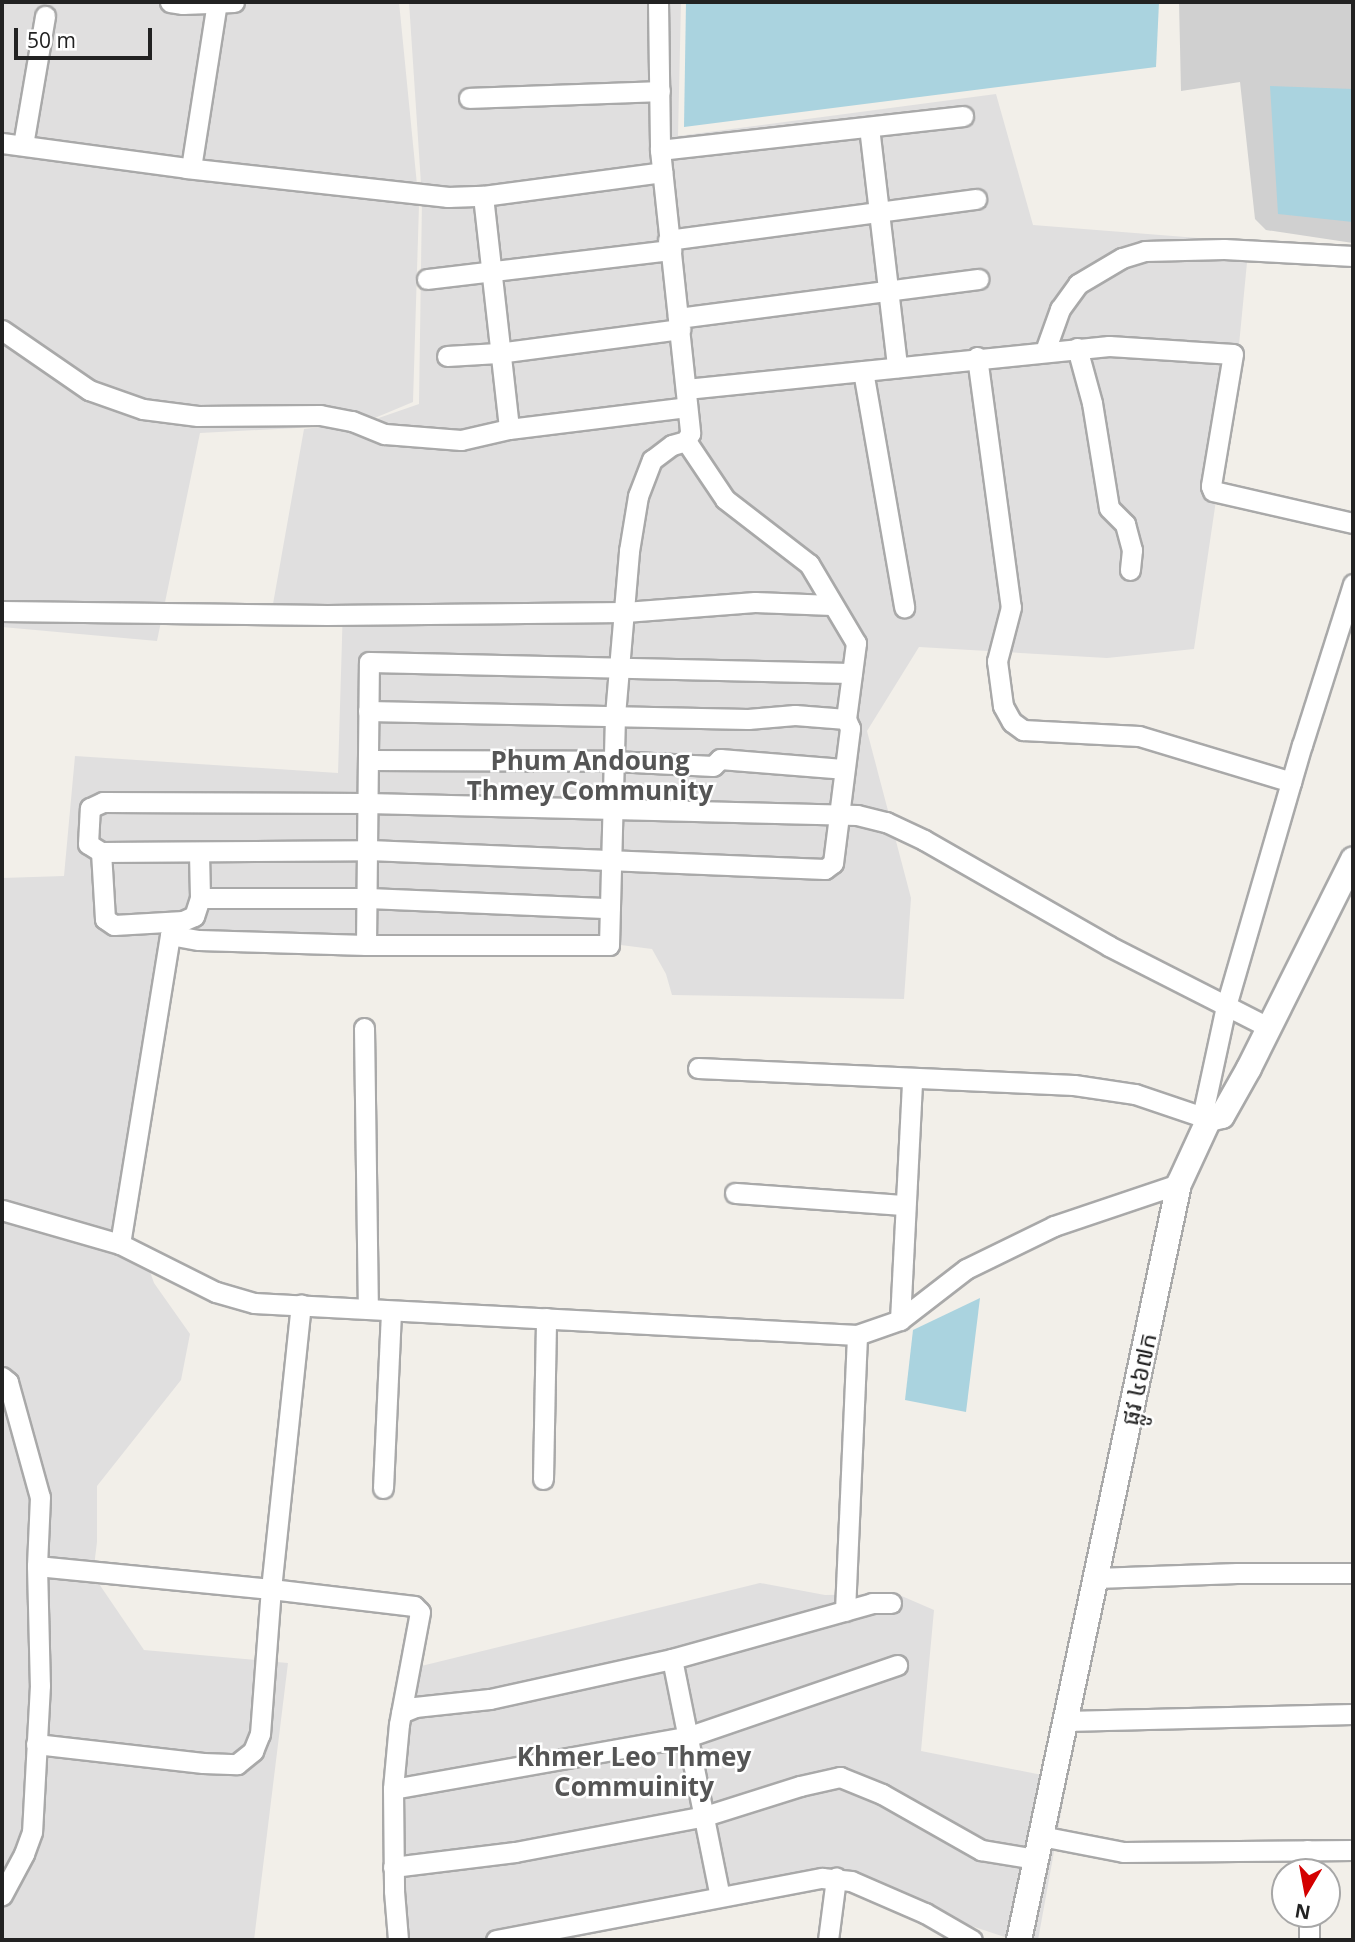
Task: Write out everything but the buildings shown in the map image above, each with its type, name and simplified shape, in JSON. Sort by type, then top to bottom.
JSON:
[{"type":"street","points":[[170,2],[234,2]]},
{"type":"street","points":[[191,167],[217,2]]},
{"type":"street","points":[[101,852],[105,919],[114,925],[170,929],[199,940],[607,948],[615,715],[625,612],[625,577],[638,496],[652,460],[672,445],[686,440],[690,433],[660,150],[658,2]]},
{"type":"street","points":[[23,145],[44,16]]},
{"type":"street","points":[[469,98],[660,91]]},
{"type":"street","points":[[660,150],[963,116]]},
{"type":"street","points":[[869,127],[897,367]]},
{"type":"street","points":[[2,143],[448,197],[482,196],[662,172]]},
{"type":"street","points":[[482,196],[492,272],[498,353],[509,429]]},
{"type":"street","points":[[427,279],[492,272],[880,211],[976,199]]},
{"type":"street","points":[[1045,351],[1060,309],[1078,284],[1122,258],[1145,251],[1224,249],[1353,256]]},
{"type":"street","points":[[447,356],[498,353],[886,289],[978,279]]},
{"type":"street","points":[[2,330],[89,390],[143,410],[198,416],[320,415],[352,421],[385,433],[461,440],[686,398],[977,357],[1077,348],[1178,348],[1233,354],[1211,486],[1213,491],[1353,523]]},
{"type":"street","points":[[1077,348],[1092,403],[1109,509],[1125,524],[1132,550],[1130,569]]},
{"type":"street","points":[[977,357],[1011,607],[997,661],[1003,706],[1012,722],[1023,730],[1139,736],[1292,782]]},
{"type":"street","points":[[863,371],[904,607]]},
{"type":"street","points":[[686,440],[725,499],[809,564],[856,643],[846,719],[850,728],[837,813],[836,853],[833,863],[825,869],[369,850],[101,852],[88,844],[90,808],[96,803],[367,803],[837,813],[886,822],[924,840],[1109,946],[1268,1027]]},
{"type":"street","points":[[1209,1119],[1204,1108],[1226,1006],[1353,584]]},
{"type":"street","points":[[2,611],[327,615],[625,612],[755,603],[832,605]]},
{"type":"street","points":[[366,945],[369,662],[852,673]]},
{"type":"street","points":[[369,711],[748,719],[795,715],[846,719]]},
{"type":"street","points":[[368,760],[613,761],[713,766],[720,759],[843,769]]},
{"type":"street","points":[[170,929],[194,916],[200,898],[199,853]]},
{"type":"street","name":"ផ្លូវ ៤៦៧ក","points":[[1019,1940],[1179,1184],[1209,1119],[1222,1116],[1268,1027],[1346,894],[1353,859]]},
{"type":"street","points":[[200,898],[368,898],[610,908]]},
{"type":"street","points":[[120,1244],[170,929]]},
{"type":"street","points":[[364,1028],[368,1309]]},
{"type":"street","points":[[698,1069],[1074,1085],[1135,1094],[1209,1119]]},
{"type":"street","points":[[900,1320],[912,1079]]},
{"type":"street","points":[[2,1210],[120,1244],[216,1292],[254,1303],[857,1335],[900,1320],[966,1269],[1054,1226],[1179,1184]]},
{"type":"street","points":[[735,1193],[904,1205]]},
{"type":"street","points":[[36,1744],[202,1763],[237,1764],[253,1751],[260,1734],[271,1588],[301,1305]]},
{"type":"street","points":[[383,1488],[391,1311]]},
{"type":"street","points":[[543,1479],[546,1318]]},
{"type":"street","points":[[845,1611],[857,1335]]},
{"type":"street","points":[[2,1377],[8,1382],[40,1497],[37,1566],[40,1685],[32,1832],[24,1854],[2,1895]]},
{"type":"street","points":[[37,1566],[271,1588],[414,1606],[419,1612],[419,1621],[401,1713],[393,1788],[393,1867],[398,1940]]},
{"type":"street","points":[[1096,1578],[1237,1573],[1353,1573]]},
{"type":"street","points":[[401,1713],[415,1707],[490,1699],[672,1659],[873,1603],[891,1603]]},
{"type":"street","points":[[672,1659],[690,1736],[720,1896]]},
{"type":"street","points":[[393,1788],[690,1736],[897,1665]]},
{"type":"street","points":[[1065,1721],[1353,1714]]},
{"type":"street","points":[[393,1867],[514,1852],[705,1816],[800,1786],[840,1777],[882,1794],[981,1850],[1353,1850]]},
{"type":"street","points":[[1307,1850],[1307,1858]]},
{"type":"street","points":[[828,1940],[836,1878]]},
{"type":"street","points":[[496,1940],[720,1896],[836,1878],[850,1881],[925,1913],[972,1940]]},
{"type":"shaded area","points":[[2,2],[399,2],[419,205],[413,402],[370,420],[297,428],[200,433],[157,641],[2,627]]},
{"type":"shaded area","points":[[409,2],[681,2],[678,136],[996,94],[1033,225],[1249,242],[1239,345],[1194,649],[1107,658],[919,647],[867,731],[911,898],[904,999],[672,995],[666,974],[652,949],[613,944],[172,937],[132,1203],[134,1248],[147,1263],[154,1283],[190,1334],[181,1380],[97,1486],[97,1542],[93,1575],[144,1650],[288,1663],[254,1940],[2,1940],[2,878],[64,876],[75,756],[338,773],[343,606],[273,604],[304,429],[370,421],[419,404],[422,199]]},
{"type":"shaded area","points":[[1179,2],[1353,2],[1353,243],[1266,230],[1255,219],[1240,82],[1181,91]]},
{"type":"shaded area","points":[[760,1583],[825,1595],[897,1594],[934,1610],[921,1751],[1067,1780],[1038,1940],[1014,1940],[828,1879],[752,1902],[526,1940],[394,1940],[405,1670]]},
{"type":"water","points":[[686,2],[1159,2],[1156,67],[684,127]]},
{"type":"water","points":[[1270,86],[1353,89],[1353,222],[1278,214]]},
{"type":"water","points":[[980,1298],[966,1412],[905,1400],[913,1330]]},
{"type":"district","name":"Phum Andoung Thmey Community","points":[[590,776]]},
{"type":"district","name":"Khmer Leo Thmey Commuinity","points":[[634,1772]]}]
